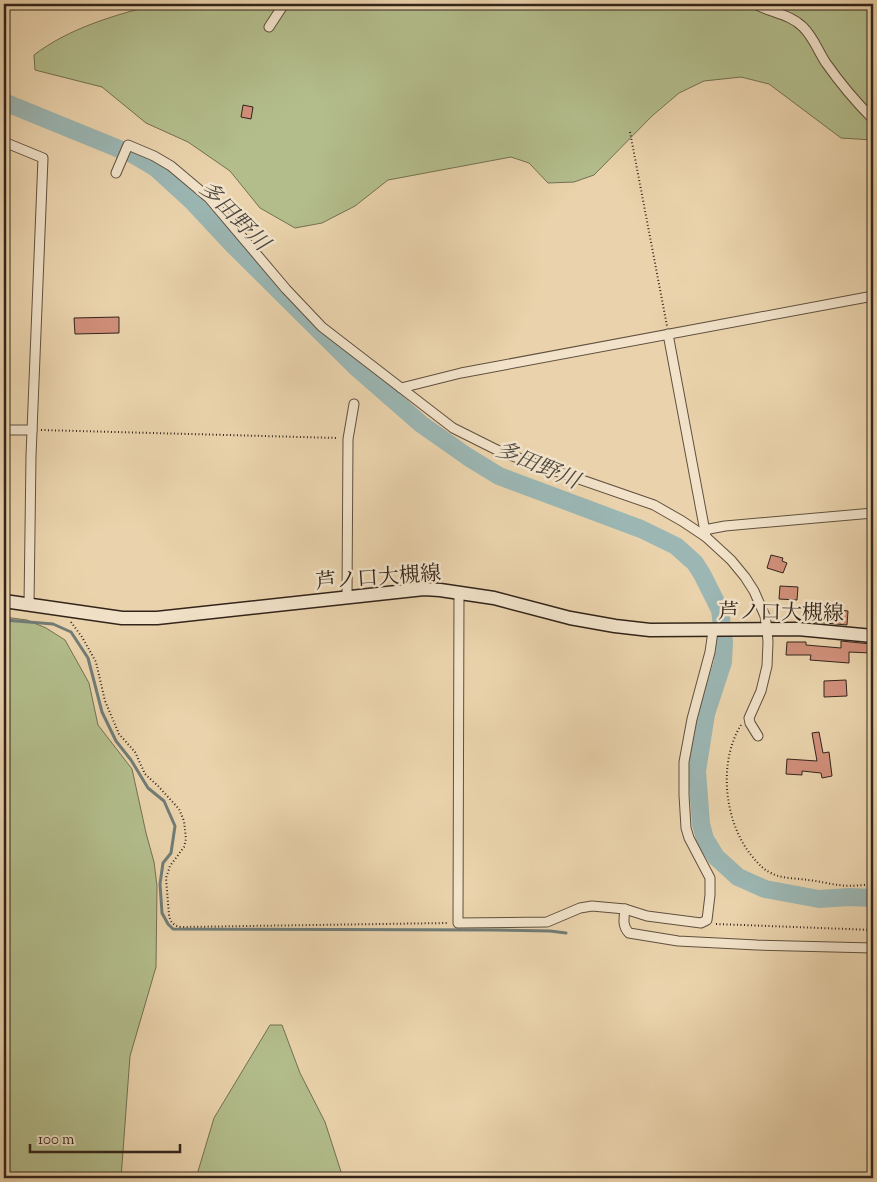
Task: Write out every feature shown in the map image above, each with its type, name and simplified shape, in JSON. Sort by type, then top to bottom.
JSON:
[{"type":"main road","name":"芦ノ口大槻線","points":[[4,601],[122,618],[157,618],[424,589],[494,598],[570,618],[650,630],[798,629],[873,636]]},
{"type":"street","points":[[269,27],[284,4]]},
{"type":"street","points":[[756,4],[786,15],[802,26],[812,36],[825,61],[845,88],[859,106],[873,119]]},
{"type":"street","points":[[4,142],[43,158],[32,430],[30,605]]},
{"type":"street","points":[[116,174],[128,145],[172,166],[209,198],[286,289],[322,327],[453,428],[501,452],[654,505],[705,534],[745,577],[761,606],[767,629],[767,666],[751,711],[750,720],[758,736]]},
{"type":"street","points":[[401,388],[461,373],[873,296]]},
{"type":"street","points":[[668,334],[705,534]]},
{"type":"street","points":[[347,597],[348,439],[354,404]]},
{"type":"street","points":[[4,430],[32,430]]},
{"type":"street","points":[[705,534],[725,526],[873,514]]},
{"type":"street","points":[[459,592],[458,923],[536,924],[555,920],[580,908],[592,906],[625,909],[647,916],[701,924],[707,920],[710,878],[688,838],[684,795],[684,762],[692,719],[710,652],[713,631]]},
{"type":"street","points":[[625,909],[625,929],[629,932],[678,940],[757,945],[873,948]]},
{"type":"path","points":[[630,132],[668,334]]},
{"type":"path","points":[[32,430],[348,439]]},
{"type":"path","points":[[67,610],[73,626],[82,637],[96,662],[105,701],[119,734],[135,752],[145,774],[179,809],[184,820],[186,839],[184,847],[170,866],[166,878],[169,914],[173,924],[181,927],[458,923]]},
{"type":"path","points":[[750,720],[741,724],[735,735],[730,752],[726,790],[730,813],[739,838],[749,853],[759,865],[771,873],[792,879],[840,886],[873,884]]},
{"type":"path","points":[[701,924],[873,930]]},
{"type":"green space","points":[[158,4],[873,4],[873,140],[841,138],[769,84],[741,77],[704,81],[679,93],[652,116],[594,175],[574,182],[548,183],[529,163],[511,157],[388,180],[355,206],[322,223],[295,228],[260,208],[230,171],[188,142],[146,123],[102,87],[35,70],[34,55],[62,37],[93,23]]},
{"type":"green space","points":[[4,617],[27,620],[46,628],[65,640],[89,683],[98,725],[132,769],[154,862],[157,886],[156,967],[130,1056],[121,1178],[4,1178]]},
{"type":"green space","points":[[270,1025],[282,1025],[300,1073],[325,1122],[343,1178],[196,1178],[214,1118]]},
{"type":"building","points":[[243,105],[253,107],[251,119],[241,117]]},
{"type":"building","points":[[119,317],[119,333],[75,334],[74,318]]},
{"type":"building","points":[[771,555],[783,558],[782,561],[787,563],[783,573],[767,568]]},
{"type":"building","points":[[780,586],[798,587],[797,600],[779,599]]},
{"type":"building","points":[[823,608],[848,611],[847,625],[814,622],[814,613],[822,614]]},
{"type":"building","points":[[841,641],[871,644],[871,653],[849,652],[849,663],[810,660],[811,655],[786,655],[787,642],[806,642],[806,645],[841,648]]},
{"type":"building","points":[[846,680],[847,696],[824,697],[824,681]]},
{"type":"building","points":[[819,732],[823,753],[829,752],[832,776],[822,778],[821,773],[802,771],[802,775],[786,774],[787,759],[817,761],[812,733]]},
{"type":"waterway","name":"多田野川","points":[[4,102],[134,155],[156,168],[192,201],[234,246],[357,368],[421,424],[468,457],[499,476],[641,529],[676,546],[695,563],[720,610],[724,642],[723,662],[706,714],[697,771],[701,824],[705,839],[716,857],[738,877],[765,889],[819,899],[873,898]]},
{"type":"waterway","points":[[4,620],[53,624],[71,632],[88,658],[102,712],[116,741],[131,760],[148,788],[164,801],[175,826],[171,853],[163,863],[160,884],[162,913],[173,929],[495,930],[566,933]]}]
